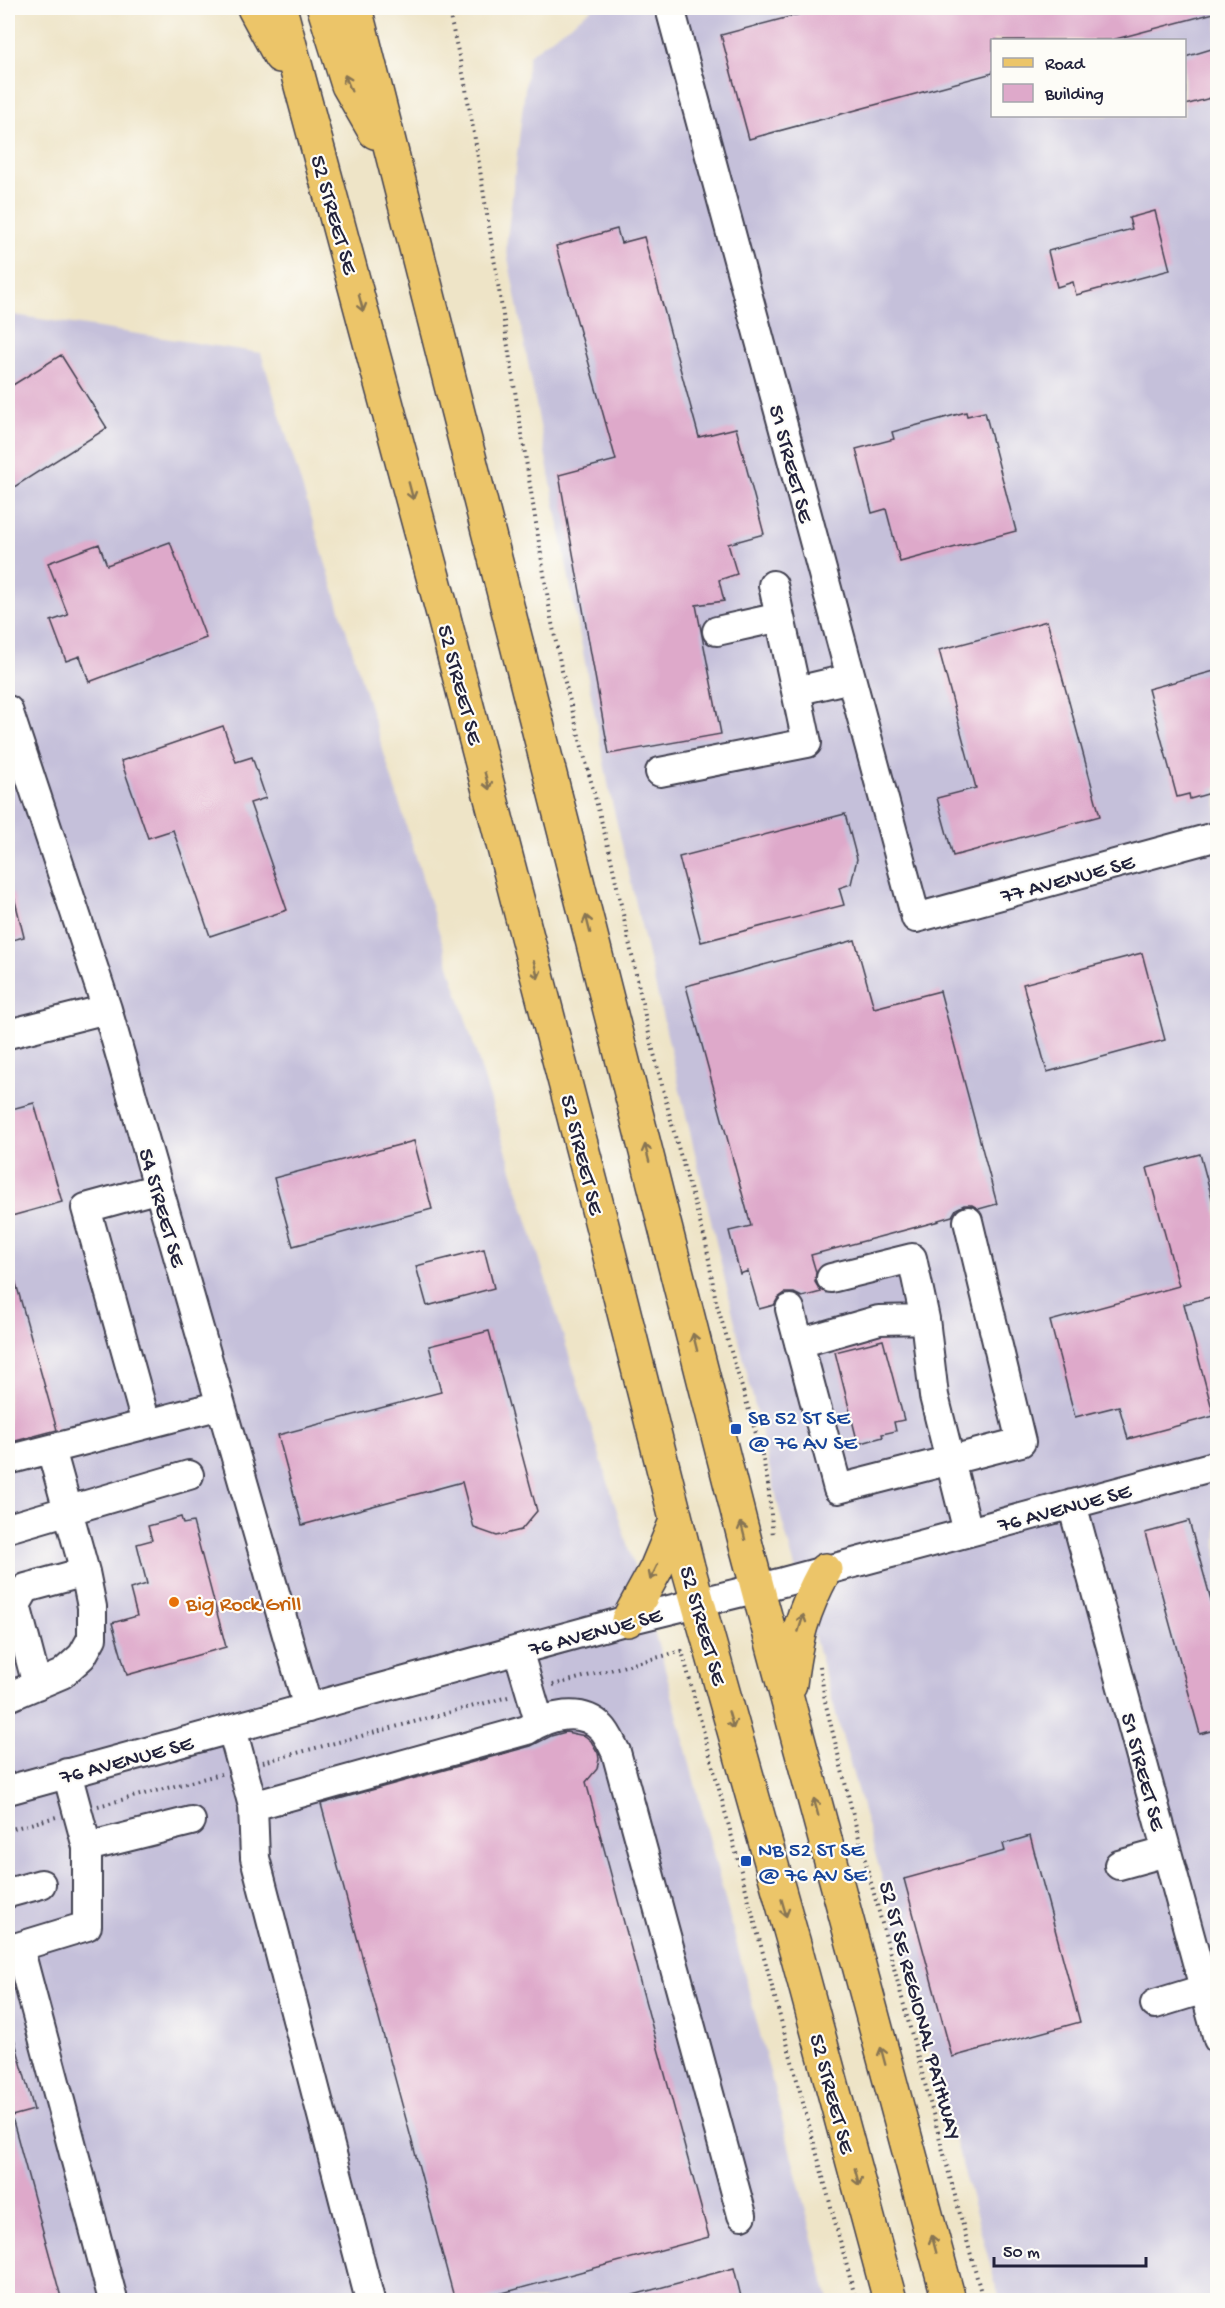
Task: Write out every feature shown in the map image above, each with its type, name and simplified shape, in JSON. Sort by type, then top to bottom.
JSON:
[{"type":"main road","points":[[254,8],[305,105]]},
{"type":"main road","name":"52 STREET SE","points":[[280,8],[446,621],[676,1521],[796,1951],[890,2301]]},
{"type":"main road","points":[[324,8],[348,85],[397,170]]},
{"type":"main road","points":[[355,8],[758,1588],[949,2301]]},
{"type":"main road","points":[[371,8],[382,109]]},
{"type":"main road","points":[[628,1620],[656,1569],[676,1521]]},
{"type":"main road","points":[[788,1701],[796,1640],[808,1604],[825,1570]]},
{"type":"street","name":"51 STREET SE","points":[[670,8],[916,918]]},
{"type":"street","points":[[660,772],[807,743],[773,585]]},
{"type":"street","points":[[717,630],[780,617]]},
{"type":"street","points":[[796,691],[851,678]]},
{"type":"street","name":"54 STREET SE","points":[[8,710],[107,1009],[308,1708]]},
{"type":"street","name":"77 AVENUE SE","points":[[916,918],[1218,836]]},
{"type":"street","points":[[8,1034],[107,1009]]},
{"type":"street","points":[[146,1423],[86,1208],[159,1188]]},
{"type":"street","points":[[790,1309],[838,1489],[1021,1442],[968,1221]]},
{"type":"street","points":[[831,1278],[912,1258],[926,1319],[934,1396],[968,1532]]},
{"type":"street","points":[[799,1343],[879,1320],[926,1319]]},
{"type":"street","points":[[8,1460],[221,1405]]},
{"type":"street","points":[[8,1698],[62,1674],[82,1656],[92,1638],[92,1607],[85,1572],[51,1449]]},
{"type":"street","name":"76 AVENUE SE","points":[[8,1790],[628,1620],[758,1588],[1218,1465]]},
{"type":"street","points":[[8,1528],[189,1475]]},
{"type":"street","name":"51 STREET SE","points":[[1072,1504],[1218,2039]]},
{"type":"street","points":[[38,1684],[16,1605],[26,1588],[85,1572]]},
{"type":"street","points":[[518,1650],[538,1721]]},
{"type":"street","points":[[253,1806],[527,1730],[538,1721],[562,1715],[585,1717],[602,1728],[616,1752],[742,2215]]},
{"type":"street","points":[[232,1729],[253,1806],[255,1858],[370,2301]]},
{"type":"street","points":[[67,1773],[87,1847],[87,1926],[13,1948],[113,2301]]},
{"type":"street","points":[[87,1847],[190,1821]]},
{"type":"street","points":[[1119,1865],[1166,1852]]},
{"type":"street","points":[[8,1893],[41,1884]]},
{"type":"street","points":[[1155,2004],[1204,1989]]},
{"type":"path","points":[[448,8],[454,25],[472,123],[551,618],[561,667],[609,854],[649,1034],[676,1140],[706,1243],[716,1302],[761,1450],[768,1483],[773,1542]]},
{"type":"path","points":[[8,1830],[682,1651],[856,2301]]},
{"type":"path","name":"52 ST SE REGIONAL PATHWAY","points":[[819,1662],[825,1701],[854,1819],[983,2301]]},
{"type":"shaded area","points":[[593,8],[1217,8],[1217,2300],[1000,2300],[782,1521],[610,794],[506,247],[529,55]]},
{"type":"shaded area","points":[[8,314],[261,353],[664,1664],[829,2300],[8,2300]]},
{"type":"building","points":[[823,8],[1213,8],[1214,13],[1116,39],[991,39],[991,74],[749,139],[721,35]]},
{"type":"building","points":[[1218,47],[1218,96],[1186,105],[1186,57]]},
{"type":"building","points":[[1155,211],[1170,270],[1076,295],[1073,282],[1057,287],[1048,251],[1132,229],[1129,218]]},
{"type":"building","points":[[617,229],[621,243],[644,237],[699,437],[736,428],[764,534],[728,544],[737,574],[719,580],[724,601],[696,605],[721,734],[609,754],[559,475],[616,460],[556,246]]},
{"type":"building","points":[[61,355],[107,428],[8,491],[8,388]]},
{"type":"building","points":[[966,412],[967,416],[985,412],[1016,531],[900,562],[886,509],[872,513],[856,449],[894,439],[892,432]]},
{"type":"building","points":[[170,542],[206,638],[89,682],[80,656],[66,661],[51,621],[68,615],[48,563],[99,544],[107,565]]},
{"type":"building","points":[[1047,621],[1100,816],[953,856],[937,798],[976,788],[939,650]]},
{"type":"building","points":[[1218,670],[1218,702],[1212,704],[1218,724],[1218,786],[1210,788],[1211,793],[1190,799],[1189,794],[1177,797],[1148,689]]},
{"type":"building","points":[[223,726],[236,762],[252,757],[266,798],[250,803],[287,910],[210,936],[173,830],[148,838],[121,761]]},
{"type":"building","points":[[845,814],[857,859],[851,884],[839,888],[844,905],[701,942],[679,857]]},
{"type":"building","points":[[13,893],[24,937],[8,941],[8,894]]},
{"type":"building","points":[[855,940],[874,1008],[940,991],[997,1204],[979,1209],[972,1205],[964,1205],[956,1209],[952,1216],[939,1221],[811,1255],[816,1272],[815,1282],[821,1292],[802,1297],[794,1293],[785,1293],[774,1305],[759,1309],[748,1271],[740,1274],[729,1231],[751,1226],[686,986]]},
{"type":"building","points":[[1142,953],[1165,1040],[1047,1072],[1023,984]]},
{"type":"building","points":[[34,1103],[62,1202],[8,1217],[8,1110]]},
{"type":"building","points":[[414,1141],[432,1209],[293,1246],[274,1178]]},
{"type":"building","points":[[1200,1154],[1218,1220],[1218,1295],[1184,1304],[1214,1416],[1128,1439],[1119,1406],[1075,1417],[1050,1321],[1179,1286],[1147,1168]]},
{"type":"building","points":[[484,1249],[494,1288],[427,1306],[416,1266]]},
{"type":"building","points":[[12,1269],[57,1430],[8,1443],[8,1270]]},
{"type":"building","points":[[489,1331],[537,1511],[521,1530],[497,1536],[474,1528],[462,1482],[302,1525],[278,1435],[441,1392],[429,1346]]},
{"type":"building","points":[[883,1340],[904,1420],[894,1422],[896,1431],[858,1444],[835,1352]]},
{"type":"building","name":"Big Rock Grill","points":[[181,1517],[183,1524],[193,1522],[226,1647],[127,1675],[112,1623],[137,1616],[130,1589],[147,1584],[137,1544],[152,1540],[148,1526]]},
{"type":"building","points":[[1189,1521],[1218,1625],[1218,1729],[1200,1734],[1145,1533]]},
{"type":"building","points":[[566,1732],[585,1736],[598,1753],[597,1769],[586,1782],[709,2237],[473,2301],[455,2301],[321,1804],[531,1746],[551,1736]]},
{"type":"building","points":[[1030,1836],[1080,2022],[952,2057],[904,1879],[1005,1851],[1003,1844]]},
{"type":"building","points":[[8,2031],[12,2031],[34,2110],[8,2117]]},
{"type":"building","points":[[13,2121],[62,2301],[8,2301],[8,2122]]},
{"type":"building","points":[[734,2268],[742,2301],[634,2301],[633,2295]]},
{"type":"place","name":"SB 52 ST SE @ 76 AV SE","points":[[736,1429]]},
{"type":"place","name":"Big Rock Grill","points":[[174,1602]]},
{"type":"place","name":"NB 52 ST SE @ 76 AV SE","points":[[746,1861]]}]
